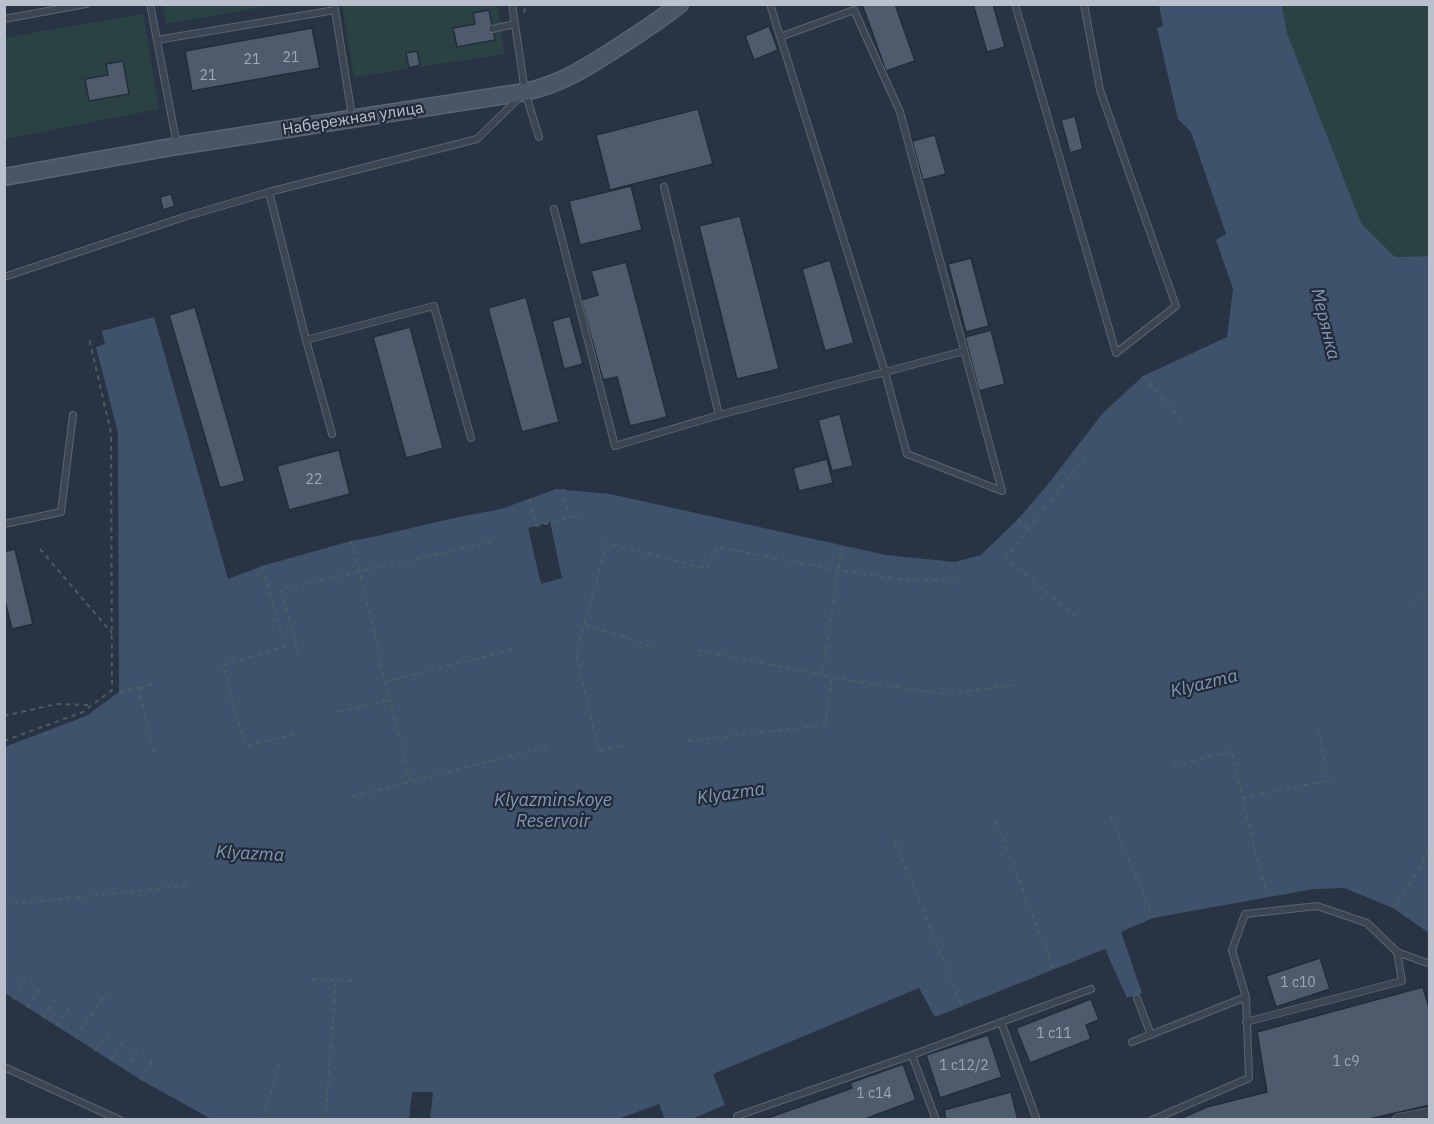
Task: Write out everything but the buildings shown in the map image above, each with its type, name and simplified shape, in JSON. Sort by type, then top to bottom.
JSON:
[{"type":"street","name":"Набережная улица","points":[[4,177],[177,146],[525,92],[559,82],[589,66],[666,16],[680,4]]},
{"type":"street","points":[[1399,1119],[1430,1114]]},
{"type":"lane","points":[[4,19],[86,4]]},
{"type":"lane","points":[[150,4],[177,146]]},
{"type":"lane","points":[[512,4],[525,92],[539,137]]},
{"type":"lane","points":[[770,4],[780,37],[885,372],[907,454],[1002,491],[900,112],[854,9],[780,37]]},
{"type":"lane","points":[[1015,4],[1116,353],[1176,306],[1100,90],[1084,4]]},
{"type":"lane","points":[[157,40],[334,7],[352,119]]},
{"type":"lane","points":[[492,29],[515,24]]},
{"type":"lane","points":[[4,277],[184,217],[269,192],[477,139],[525,92]]},
{"type":"lane","points":[[664,187],[719,415]]},
{"type":"lane","points":[[269,192],[332,434]]},
{"type":"lane","points":[[554,209],[615,446],[719,415],[964,351]]},
{"type":"lane","points":[[306,340],[434,306],[471,438]]},
{"type":"lane","points":[[4,524],[61,512],[73,415]]},
{"type":"lane","points":[[1152,1119],[1249,1078],[1245,997],[1232,950],[1245,914],[1317,906],[1367,923],[1397,952],[1430,964]]},
{"type":"lane","points":[[1246,1022],[1402,981],[1397,952]]},
{"type":"lane","points":[[737,1119],[737,1116],[1091,989]]},
{"type":"lane","points":[[1132,1042],[1245,997]]},
{"type":"lane","points":[[1137,999],[1151,1035]]},
{"type":"lane","points":[[1001,1022],[1037,1119]]},
{"type":"lane","points":[[912,1055],[936,1119]]},
{"type":"lane","points":[[4,1067],[120,1119]]},
{"type":"path","points":[[4,741],[83,712],[112,690],[111,433],[89,338]]},
{"type":"path","points":[[1143,376],[1180,419]]},
{"type":"path","points":[[1076,617],[1006,558],[1085,457]]},
{"type":"path","points":[[563,489],[569,518]]},
{"type":"path","points":[[530,499],[536,526],[581,515]]},
{"type":"path","points":[[1018,519],[1029,529]]},
{"type":"path","points":[[351,541],[411,782]]},
{"type":"path","points":[[299,655],[281,590],[495,541]]},
{"type":"path","points":[[621,746],[598,752],[576,654],[607,543],[708,569],[716,547],[899,579],[954,581]]},
{"type":"path","points":[[822,675],[842,546]]},
{"type":"path","points":[[40,549],[112,633]]},
{"type":"path","points":[[262,566],[285,646],[223,665],[245,746],[296,734]]},
{"type":"path","points":[[1414,601],[1430,595]]},
{"type":"path","points":[[585,624],[663,650]]},
{"type":"path","points":[[385,682],[514,649]]},
{"type":"path","points":[[698,650],[832,678],[946,694],[1015,684]]},
{"type":"path","points":[[688,741],[825,725],[832,678]]},
{"type":"path","points":[[119,692],[156,683]]},
{"type":"path","points":[[138,688],[155,754]]},
{"type":"path","points":[[339,712],[390,700]]},
{"type":"path","points":[[4,716],[56,704],[92,705]]},
{"type":"path","points":[[1242,798],[1329,780],[1317,728]]},
{"type":"path","points":[[351,797],[549,746]]},
{"type":"path","points":[[1173,766],[1232,751],[1267,896]]},
{"type":"path","points":[[1111,816],[1153,918]]},
{"type":"path","points":[[996,821],[1054,970]]},
{"type":"path","points":[[895,841],[962,1005]]},
{"type":"path","points":[[1393,908],[1430,851]]},
{"type":"path","points":[[4,905],[192,885]]},
{"type":"path","points":[[4,979],[10,970]]},
{"type":"path","points":[[14,999],[26,979]]},
{"type":"path","points":[[312,979],[355,981]]},
{"type":"path","points":[[325,1119],[336,980]]},
{"type":"path","points":[[27,1008],[39,989]]},
{"type":"path","points":[[75,1038],[107,992]]},
{"type":"path","points":[[43,1018],[55,999]]},
{"type":"path","points":[[57,1026],[70,1005]]},
{"type":"path","points":[[95,1051],[108,1033]]},
{"type":"path","points":[[111,1061],[123,1042]]},
{"type":"path","points":[[126,1070],[138,1049]]},
{"type":"path","points":[[141,1080],[152,1061]]},
{"type":"path","points":[[263,1119],[280,1062]]},
{"type":"green space","points":[[162,4],[273,5],[166,24]]},
{"type":"green space","points":[[342,5],[497,5],[505,54],[354,77]]},
{"type":"green space","points":[[1282,5],[1429,5],[1430,133],[1427,137],[1430,141],[1429,256],[1395,257],[1361,223],[1287,33]]},
{"type":"green space","points":[[143,14],[159,109],[6,139],[4,131],[4,38]]},
{"type":"water","name":"Klyazminskoye Reservoir","points":[[1159,5],[1282,5],[1287,33],[1361,223],[1395,257],[1429,256],[1429,933],[1393,908],[1344,888],[1314,889],[1153,918],[1121,932],[1142,993],[1127,998],[1105,949],[935,1017],[919,988],[713,1074],[725,1105],[692,1119],[211,1119],[141,1080],[5,993],[4,747],[86,716],[119,692],[118,433],[96,347],[105,344],[102,331],[154,317],[228,579],[262,566],[351,541],[501,509],[556,489],[610,494],[886,555],[955,562],[981,555],[1018,519],[1045,488],[1102,414],[1143,376],[1227,337],[1233,289],[1216,240],[1226,234],[1191,132],[1178,119],[1157,28],[1163,26]]},
{"type":"pier","points":[[550,522],[562,578],[541,584],[528,528]]},
{"type":"pier","points":[[412,1092],[433,1092],[430,1119],[409,1119]]},
{"type":"pier","points":[[659,1104],[664,1117],[659,1119],[618,1119]]},
{"type":"water label","name":"Мерянка","points":[[1325,324]]},
{"type":"water label","name":"Klyazma","points":[[1204,684]]},
{"type":"water label","name":"Klyazma","points":[[731,794]]},
{"type":"water label","name":"Klyazma","points":[[250,854]]}]
